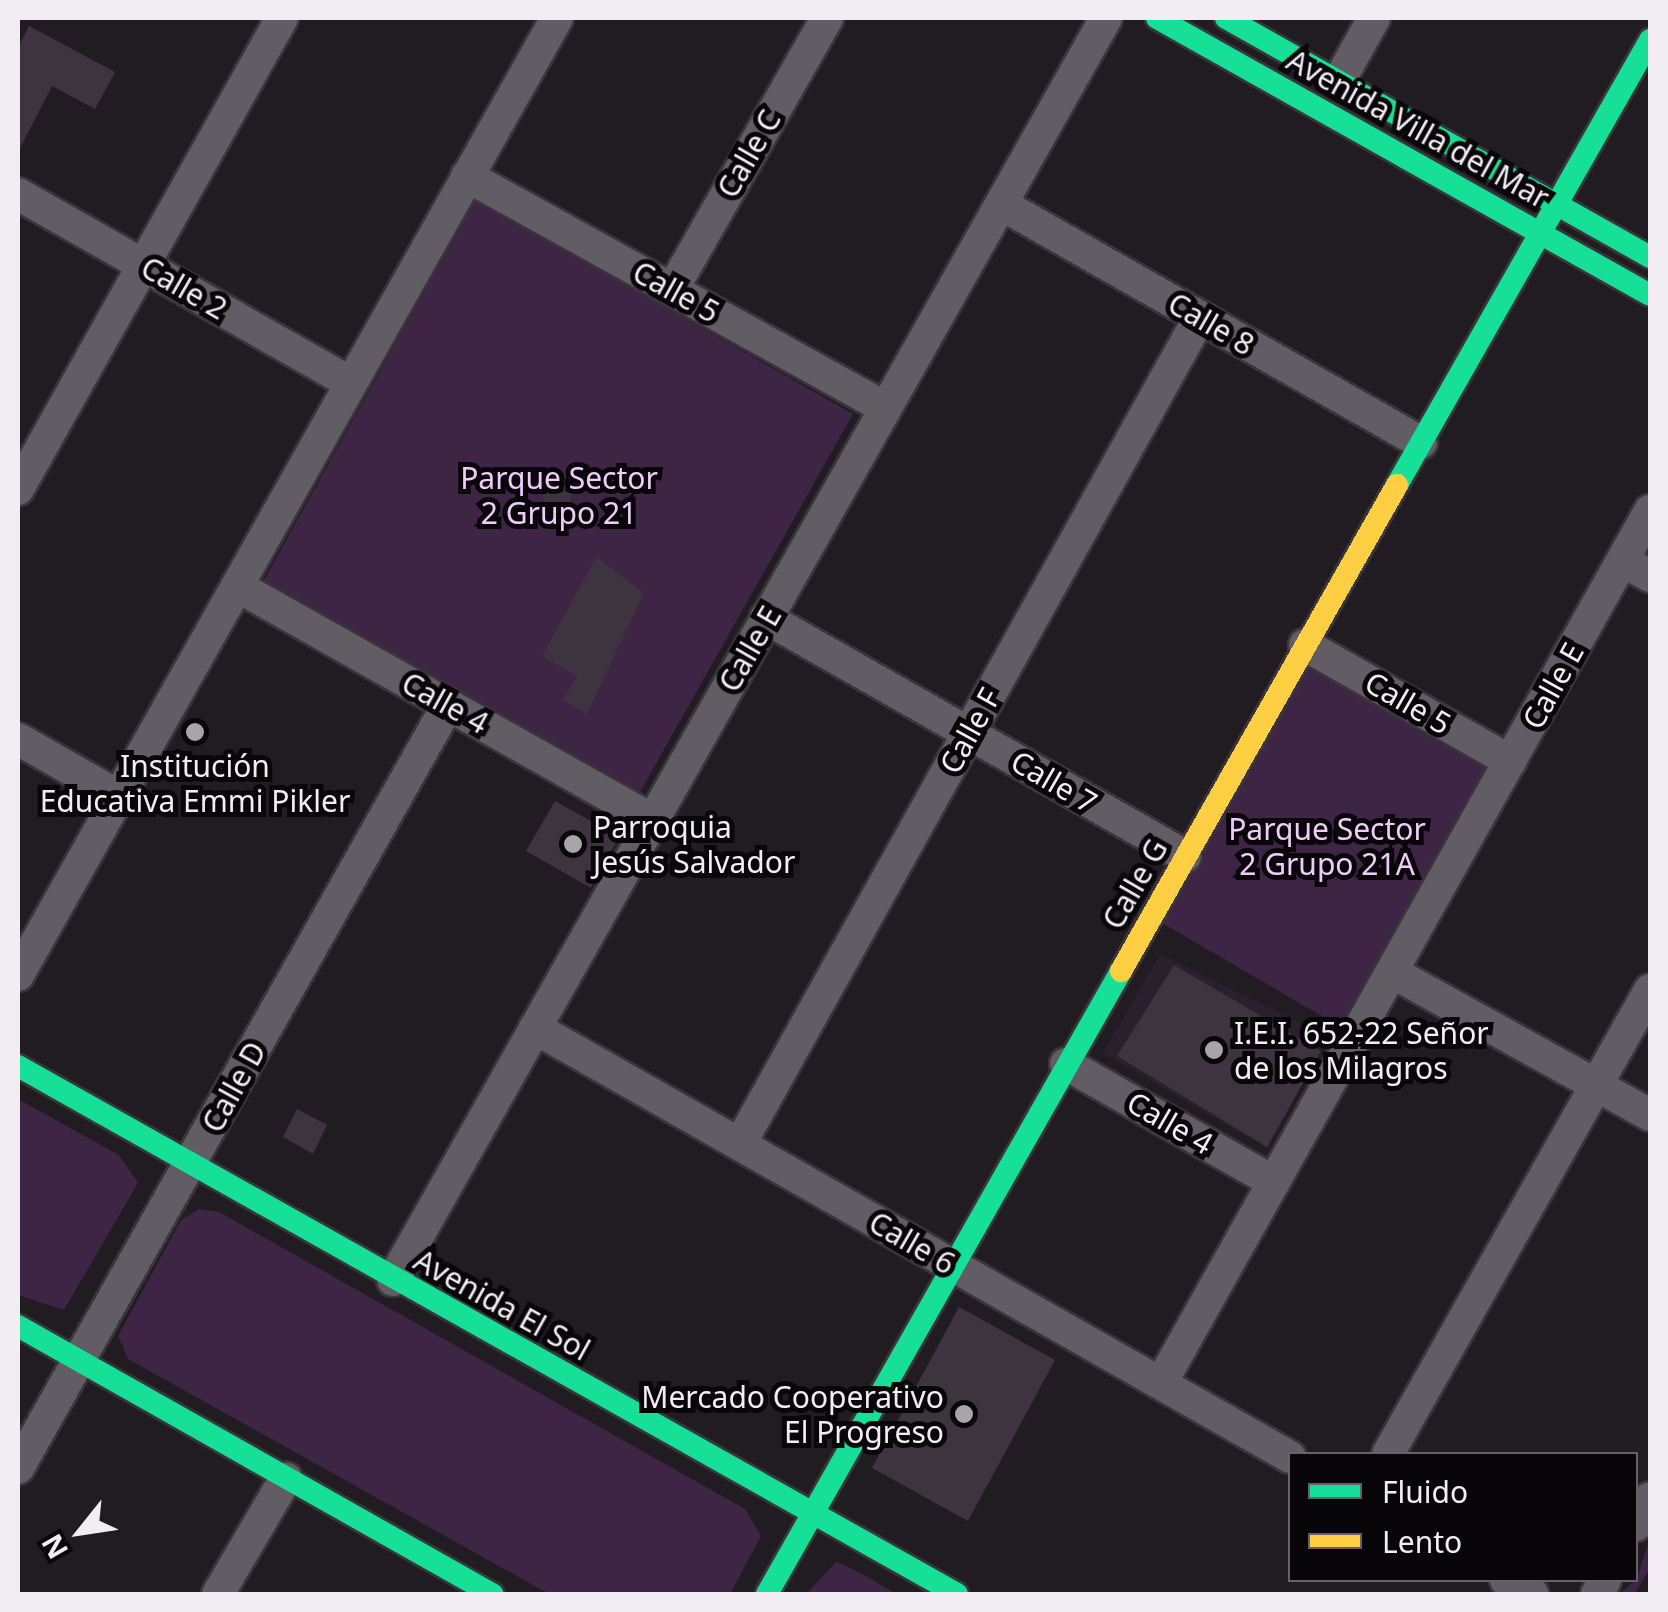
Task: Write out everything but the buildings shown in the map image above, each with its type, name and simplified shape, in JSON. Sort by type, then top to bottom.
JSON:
[{"type":"street","points":[[18,488],[282,18]]},
{"type":"street","points":[[18,975],[557,18]]},
{"type":"street","name":"Calle C","points":[[672,290],[826,18]]},
{"type":"street","name":"Calle E","points":[[394,1280],[1106,18]]},
{"type":"street","name":"Avenida Villa del Mar","points":[[1156,18],[1650,295]]},
{"type":"street","name":"Avenida Villa del Mar","points":[[1226,18],[1650,257]]},
{"type":"street","points":[[1339,81],[1374,18]]},
{"type":"street","points":[[1557,204],[1650,40]]},
{"type":"street","name":"Calle 5","points":[[467,176],[885,408]]},
{"type":"street","name":"Calle 2","points":[[18,194],[351,383]]},
{"type":"street","name":"Calle 8","points":[[1001,204],[1421,442]]},
{"type":"street","name":"Calle G","points":[[767,1594],[817,1513],[952,1265],[1557,204]]},
{"type":"street","name":"Calle F","points":[[740,1144],[1200,317]]},
{"type":"street","name":"Calle E","points":[[1161,1384],[1510,762],[1637,569],[1650,511]]},
{"type":"street","name":"Calle 4","points":[[236,586],[653,820]]},
{"type":"street","name":"Calle 7","points":[[766,618],[1185,856]]},
{"type":"street","name":"Calle 5","points":[[1305,645],[1510,762]]},
{"type":"street","name":"Calle D","points":[[18,1468],[448,705]]},
{"type":"street","points":[[18,739],[118,796]]},
{"type":"street","points":[[1392,972],[1650,1115]]},
{"type":"street","points":[[1389,1452],[1650,990]]},
{"type":"street","name":"Calle 6","points":[[535,1028],[1288,1456]]},
{"type":"street","name":"Calle 4","points":[[1066,1064],[1274,1182]]},
{"type":"street","name":"Avenida El Sol","points":[[18,1066],[957,1594]]},
{"type":"street","points":[[18,1326],[492,1594]]},
{"type":"street","points":[[218,1594],[286,1478]]},
{"type":"street","points":[[1638,1521],[1650,1498]]},
{"type":"street","points":[[1510,1582],[1532,1594]]},
{"type":"shaded area","name":"I.E.I. 652-22 Señor de los Milagros","points":[[1160,954],[1327,1036],[1268,1149],[1103,1053]]},
{"type":"green space","name":"Parque Sector 2 Grupo 21","points":[[476,199],[853,414],[640,792],[264,580]]},
{"type":"green space","name":"Parque Sector 2 Grupo 21A","points":[[1310,664],[1492,770],[1344,1029],[1162,923]]},
{"type":"green space","points":[[18,1099],[119,1155],[138,1183],[64,1310],[18,1295]]},
{"type":"green space","points":[[199,1209],[219,1212],[745,1509],[761,1536],[730,1594],[549,1594],[128,1359],[118,1336],[181,1220]]},
{"type":"green space","points":[[1650,1538],[1650,1568],[1635,1594],[1619,1594],[1638,1582]]},
{"type":"green space","points":[[836,1562],[855,1570],[897,1594],[806,1594]]},
{"type":"traffic: fast","points":[[1157,18],[1650,295]]},
{"type":"traffic: fast","points":[[1226,18],[1650,257]]},
{"type":"traffic: fast","points":[[1397,485],[1650,40]]},
{"type":"traffic: fast","points":[[767,1594],[1121,971]]},
{"type":"traffic: fast","points":[[18,1066],[957,1594]]},
{"type":"traffic: fast","points":[[18,1326],[492,1594]]},
{"type":"traffic: slow","points":[[1121,971],[1397,485]]},
{"type":"place","name":"Institución Educativa Emmi Pikler","points":[[195,732]]},
{"type":"place","name":"Parroquia Jesús Salvador","points":[[573,844]]},
{"type":"place","name":"I.E.I. 652-22 Señor de los Milagros","points":[[1214,1050]]},
{"type":"place","name":"Mercado Cooperativo El Progreso","points":[[964,1414]]}]
